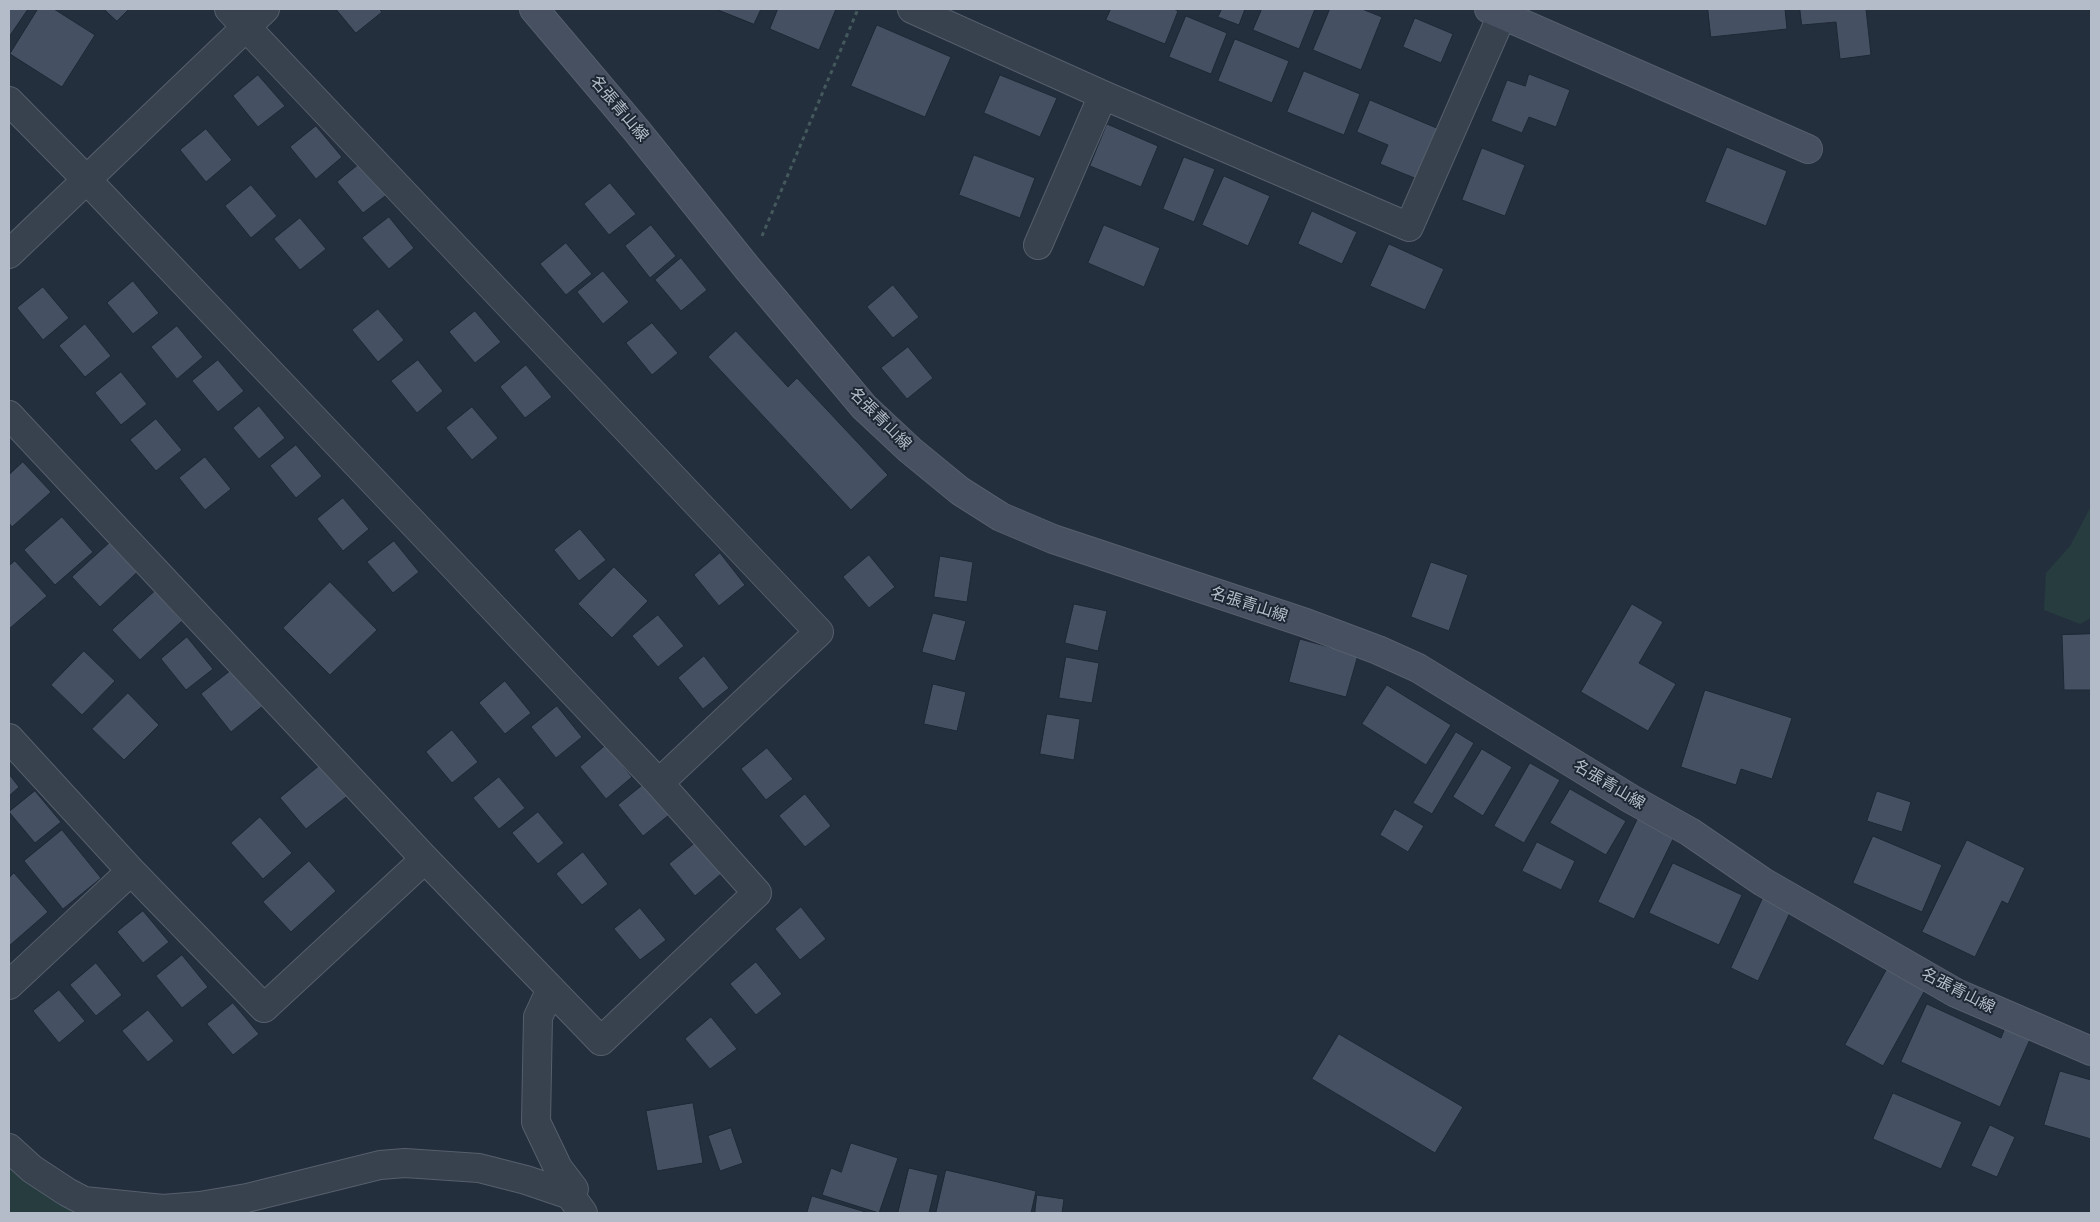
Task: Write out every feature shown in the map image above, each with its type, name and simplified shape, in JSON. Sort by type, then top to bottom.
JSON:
[{"type":"main road","name":"名張青山線","points":[[534,9],[864,407],[910,450],[960,491],[1001,517],[1053,540],[1306,623],[1378,650],[1418,668],[1631,799],[1690,832],[1763,882],[1956,993],[2091,1051]]},
{"type":"main road","points":[[1495,12],[1808,149]]},
{"type":"street","points":[[912,9],[1102,95],[1409,227],[1495,12]]},
{"type":"street","points":[[9,254],[87,180],[247,15],[819,632],[658,783]]},
{"type":"street","points":[[1038,244],[1102,95]]},
{"type":"street","points":[[9,101],[87,180],[658,783],[757,893],[601,1041],[425,859],[9,415]]},
{"type":"street","points":[[9,738],[131,871],[264,1008],[425,859]]},
{"type":"street","points":[[9,985],[131,871]]},
{"type":"street","points":[[551,989],[538,1017],[536,1122],[558,1168],[574,1188],[577,1204]]},
{"type":"street","points":[[9,1148],[32,1169],[84,1201],[163,1209],[200,1206],[248,1198],[380,1165],[406,1163],[479,1168],[526,1180],[577,1204]]},
{"type":"path","points":[[748,269],[858,9]]},
{"type":"green space","points":[[2091,497],[2091,618],[2080,624],[2044,610],[2046,573],[2070,546],[2090,508]]},
{"type":"green space","points":[[9,1162],[117,1213],[9,1213]]},
{"type":"building","points":[[9,9],[28,9],[9,37]]},
{"type":"building","points":[[38,9],[54,9],[95,35],[62,87],[10,54]]},
{"type":"building","points":[[104,9],[129,9],[117,21]]},
{"type":"building","points":[[336,9],[379,9],[382,12],[356,33]]},
{"type":"building","points":[[716,9],[761,9],[754,24]]},
{"type":"building","points":[[778,9],[836,9],[819,50],[770,29]]},
{"type":"building","points":[[1111,9],[1174,9],[1178,11],[1165,44],[1106,20]]},
{"type":"building","points":[[1222,9],[1245,9],[1239,25],[1218,17]]},
{"type":"building","points":[[1262,9],[1315,9],[1299,49],[1253,30]]},
{"type":"building","points":[[1330,9],[1362,9],[1382,17],[1361,70],[1313,50]]},
{"type":"building","points":[[1708,9],[1785,9],[1787,29],[1711,37]]},
{"type":"building","points":[[1800,9],[1866,9],[1871,55],[1840,59],[1836,22],[1802,25]]},
{"type":"building","points":[[1186,16],[1227,33],[1211,74],[1169,57]]},
{"type":"building","points":[[1415,18],[1453,34],[1441,63],[1403,47]]},
{"type":"building","points":[[877,25],[951,57],[925,117],[851,86]]},
{"type":"building","points":[[1235,39],[1289,61],[1272,103],[1218,81]]},
{"type":"building","points":[[1304,71],[1360,94],[1344,135],[1287,112]]},
{"type":"building","points":[[1529,74],[1570,90],[1556,127],[1529,117],[1522,133],[1491,121],[1507,80],[1525,86]]},
{"type":"building","points":[[258,75],[285,106],[258,127],[233,96]]},
{"type":"building","points":[[1000,75],[1057,98],[1040,137],[984,113]]},
{"type":"building","points":[[1370,100],[1439,129],[1417,179],[1380,164],[1388,145],[1357,132]]},
{"type":"building","points":[[1107,124],[1158,146],[1141,187],[1090,166]]},
{"type":"building","points":[[316,126],[342,157],[316,179],[290,147]]},
{"type":"building","points":[[206,129],[232,160],[206,182],[180,150]]},
{"type":"building","points":[[1727,147],[1787,171],[1766,226],[1705,202]]},
{"type":"building","points":[[1482,148],[1525,165],[1505,216],[1462,200]]},
{"type":"building","points":[[974,155],[1035,178],[1020,218],[959,195]]},
{"type":"building","points":[[1184,157],[1215,169],[1194,222],[1163,209]]},
{"type":"building","points":[[363,161],[389,193],[363,213],[337,182]]},
{"type":"building","points":[[1224,176],[1270,196],[1248,246],[1202,225]]},
{"type":"building","points":[[610,183],[636,214],[609,235],[584,204]]},
{"type":"building","points":[[251,185],[277,216],[251,238],[225,206]]},
{"type":"building","points":[[1312,211],[1357,232],[1342,264],[1298,244]]},
{"type":"building","points":[[389,217],[414,248],[389,269],[362,238]]},
{"type":"building","points":[[300,218],[326,249],[300,270],[274,239]]},
{"type":"building","points":[[651,225],[676,256],[650,278],[625,246]]},
{"type":"building","points":[[1104,225],[1160,248],[1144,287],[1088,263]]},
{"type":"building","points":[[566,243],[592,274],[566,295],[540,264]]},
{"type":"building","points":[[1389,244],[1444,269],[1425,310],[1370,286]]},
{"type":"building","points":[[681,258],[707,290],[681,311],[655,280]]},
{"type":"building","points":[[603,271],[629,302],[603,324],[577,292]]},
{"type":"building","points":[[133,281],[159,313],[133,334],[107,303]]},
{"type":"building","points":[[893,285],[919,317],[893,338],[867,307]]},
{"type":"building","points":[[43,287],[69,318],[43,340],[17,308]]},
{"type":"building","points":[[378,309],[404,340],[378,362],[352,330]]},
{"type":"building","points":[[475,311],[501,342],[475,363],[449,332]]},
{"type":"building","points":[[652,323],[678,353],[652,375],[626,343]]},
{"type":"building","points":[[85,324],[111,356],[85,377],[59,346]]},
{"type":"building","points":[[177,326],[203,357],[177,379],[151,347]]},
{"type":"building","points":[[736,331],[788,387],[797,378],[888,475],[851,510],[708,357]]},
{"type":"building","points":[[908,347],[933,378],[907,399],[881,368]]},
{"type":"building","points":[[218,360],[244,391],[218,412],[192,381]]},
{"type":"building","points":[[418,360],[443,391],[417,413],[391,381]]},
{"type":"building","points":[[526,365],[552,397],[525,418],[500,387]]},
{"type":"building","points":[[121,372],[147,404],[121,425],[95,393]]},
{"type":"building","points":[[259,406],[285,438],[259,459],[233,428]]},
{"type":"building","points":[[472,407],[498,438],[472,460],[446,428]]},
{"type":"building","points":[[156,419],[182,450],[156,471],[130,440]]},
{"type":"building","points":[[296,445],[322,476],[296,498],[270,466]]},
{"type":"building","points":[[205,457],[231,489],[205,510],[179,478]]},
{"type":"building","points":[[23,462],[51,492],[12,527],[9,523],[9,475]]},
{"type":"building","points":[[343,498],[369,529],[343,551],[317,519]]},
{"type":"building","points":[[62,517],[93,552],[55,585],[24,550]]},
{"type":"building","points":[[580,529],[606,560],[579,581],[554,550]]},
{"type":"building","points":[[117,536],[145,565],[100,607],[72,577]]},
{"type":"building","points":[[394,541],[419,572],[393,593],[367,562]]},
{"type":"building","points":[[720,553],[745,585],[719,606],[694,575]]},
{"type":"building","points":[[869,555],[895,587],[869,608],[843,577]]},
{"type":"building","points":[[940,556],[973,562],[967,602],[934,597]]},
{"type":"building","points":[[15,561],[47,596],[9,629],[9,566]]},
{"type":"building","points":[[1431,562],[1468,575],[1449,631],[1411,617]]},
{"type":"building","points":[[614,567],[648,601],[612,638],[578,604]]},
{"type":"building","points":[[330,582],[377,630],[330,675],[283,628]]},
{"type":"building","points":[[155,591],[182,621],[140,660],[112,630]]},
{"type":"building","points":[[1074,604],[1107,611],[1098,651],[1065,643]]},
{"type":"building","points":[[1632,604],[1663,622],[1639,663],[1676,684],[1648,731],[1581,692]]},
{"type":"building","points":[[933,613],[966,621],[955,661],[922,652]]},
{"type":"building","points":[[658,615],[684,646],[658,667],[632,636]]},
{"type":"building","points":[[2091,634],[2091,690],[2064,690],[2062,635]]},
{"type":"building","points":[[187,637],[213,669],[186,690],[161,659]]},
{"type":"building","points":[[1300,639],[1358,655],[1346,697],[1289,682]]},
{"type":"building","points":[[84,651],[115,681],[82,715],[51,685]]},
{"type":"building","points":[[704,656],[729,688],[703,709],[678,678]]},
{"type":"building","points":[[1066,657],[1099,663],[1092,703],[1059,698]]},
{"type":"building","points":[[234,668],[264,705],[231,732],[201,694]]},
{"type":"building","points":[[505,681],[531,713],[505,734],[479,703]]},
{"type":"building","points":[[933,684],[966,692],[957,731],[924,724]]},
{"type":"building","points":[[1387,685],[1451,725],[1426,765],[1362,724]]},
{"type":"building","points":[[1705,690],[1792,718],[1772,779],[1741,769],[1736,785],[1681,767]]},
{"type":"building","points":[[128,693],[159,725],[124,760],[92,729]]},
{"type":"building","points":[[557,706],[582,737],[556,758],[531,727]]},
{"type":"building","points":[[1047,714],[1080,719],[1074,760],[1040,754]]},
{"type":"building","points":[[452,730],[478,762],[452,783],[426,752]]},
{"type":"building","points":[[1456,732],[1474,743],[1432,814],[1413,803]]},
{"type":"building","points":[[606,745],[632,777],[606,799],[580,767]]},
{"type":"building","points":[[767,748],[793,779],[766,800],[741,769]]},
{"type":"building","points":[[1482,749],[1512,767],[1483,816],[1453,797]]},
{"type":"building","points":[[324,762],[350,794],[306,829],[280,798]]},
{"type":"building","points":[[1530,763],[1560,780],[1524,843],[1494,826]]},
{"type":"building","points":[[9,774],[19,787],[9,796]]},
{"type":"building","points":[[499,777],[525,808],[499,829],[473,798]]},
{"type":"building","points":[[644,784],[669,815],[643,836],[618,805]]},
{"type":"building","points":[[1570,789],[1626,821],[1606,855],[1550,823]]},
{"type":"building","points":[[35,791],[61,822],[35,843],[9,812]]},
{"type":"building","points":[[1877,791],[1911,802],[1902,832],[1867,821]]},
{"type":"building","points":[[805,794],[831,826],[805,847],[779,816]]},
{"type":"building","points":[[1395,809],[1424,826],[1408,852],[1380,835]]},
{"type":"building","points":[[538,812],[564,843],[538,864],[512,833]]},
{"type":"building","points":[[1639,816],[1676,833],[1634,919],[1598,902]]},
{"type":"building","points":[[260,817],[292,853],[263,879],[231,843]]},
{"type":"building","points":[[62,830],[101,878],[63,909],[24,861]]},
{"type":"building","points":[[1873,836],[1942,865],[1922,912],[1853,883]]},
{"type":"building","points":[[1967,840],[2025,868],[2008,904],[2002,901],[1975,957],[1922,932]]},
{"type":"building","points":[[1537,842],[1575,861],[1561,890],[1522,871]]},
{"type":"building","points":[[695,843],[721,874],[695,896],[669,864]]},
{"type":"building","points":[[583,852],[608,884],[582,905],[556,874]]},
{"type":"building","points":[[309,861],[336,891],[291,932],[263,902]]},
{"type":"building","points":[[1673,863],[1742,895],[1719,945],[1649,913]]},
{"type":"building","points":[[14,873],[48,912],[9,946],[9,878]]},
{"type":"building","points":[[1766,891],[1794,904],[1758,981],[1731,968]]},
{"type":"building","points":[[801,907],[826,939],[800,960],[775,929]]},
{"type":"building","points":[[640,908],[666,940],[640,960],[614,929]]},
{"type":"building","points":[[143,911],[169,942],[143,963],[117,932]]},
{"type":"building","points":[[182,955],[208,987],[182,1008],[156,976]]},
{"type":"building","points":[[1892,960],[1930,981],[1883,1066],[1845,1045]]},
{"type":"building","points":[[756,962],[782,994],[756,1015],[730,984]]},
{"type":"building","points":[[96,963],[122,995],[96,1016],[70,985]]},
{"type":"building","points":[[59,990],[85,1021],[59,1043],[33,1011]]},
{"type":"building","points":[[233,1003],[259,1034],[233,1055],[207,1024]]},
{"type":"building","points":[[1927,1004],[2001,1038],[2006,1025],[2031,1037],[2000,1107],[1901,1062]]},
{"type":"building","points":[[148,1010],[174,1041],[148,1062],[122,1031]]},
{"type":"building","points":[[711,1017],[737,1049],[710,1069],[685,1039]]},
{"type":"building","points":[[1339,1034],[1463,1107],[1435,1153],[1312,1079]]},
{"type":"building","points":[[2060,1071],[2091,1080],[2091,1139],[2044,1125]]},
{"type":"building","points":[[1893,1093],[1962,1122],[1941,1169],[1873,1139]]},
{"type":"building","points":[[693,1103],[703,1163],[657,1171],[646,1111]]},
{"type":"building","points":[[1990,1125],[2015,1137],[1997,1177],[1971,1166]]},
{"type":"building","points":[[731,1128],[743,1163],[720,1171],[708,1136]]},
{"type":"building","points":[[851,1143],[898,1158],[879,1213],[822,1195],[831,1168],[841,1172]]},
{"type":"building","points":[[909,1168],[938,1175],[929,1213],[898,1213]]},
{"type":"building","points":[[946,1170],[1036,1191],[1031,1213],[936,1213]]},
{"type":"building","points":[[1037,1195],[1064,1199],[1062,1213],[1035,1213]]},
{"type":"building","points":[[812,1196],[869,1213],[807,1213]]}]
